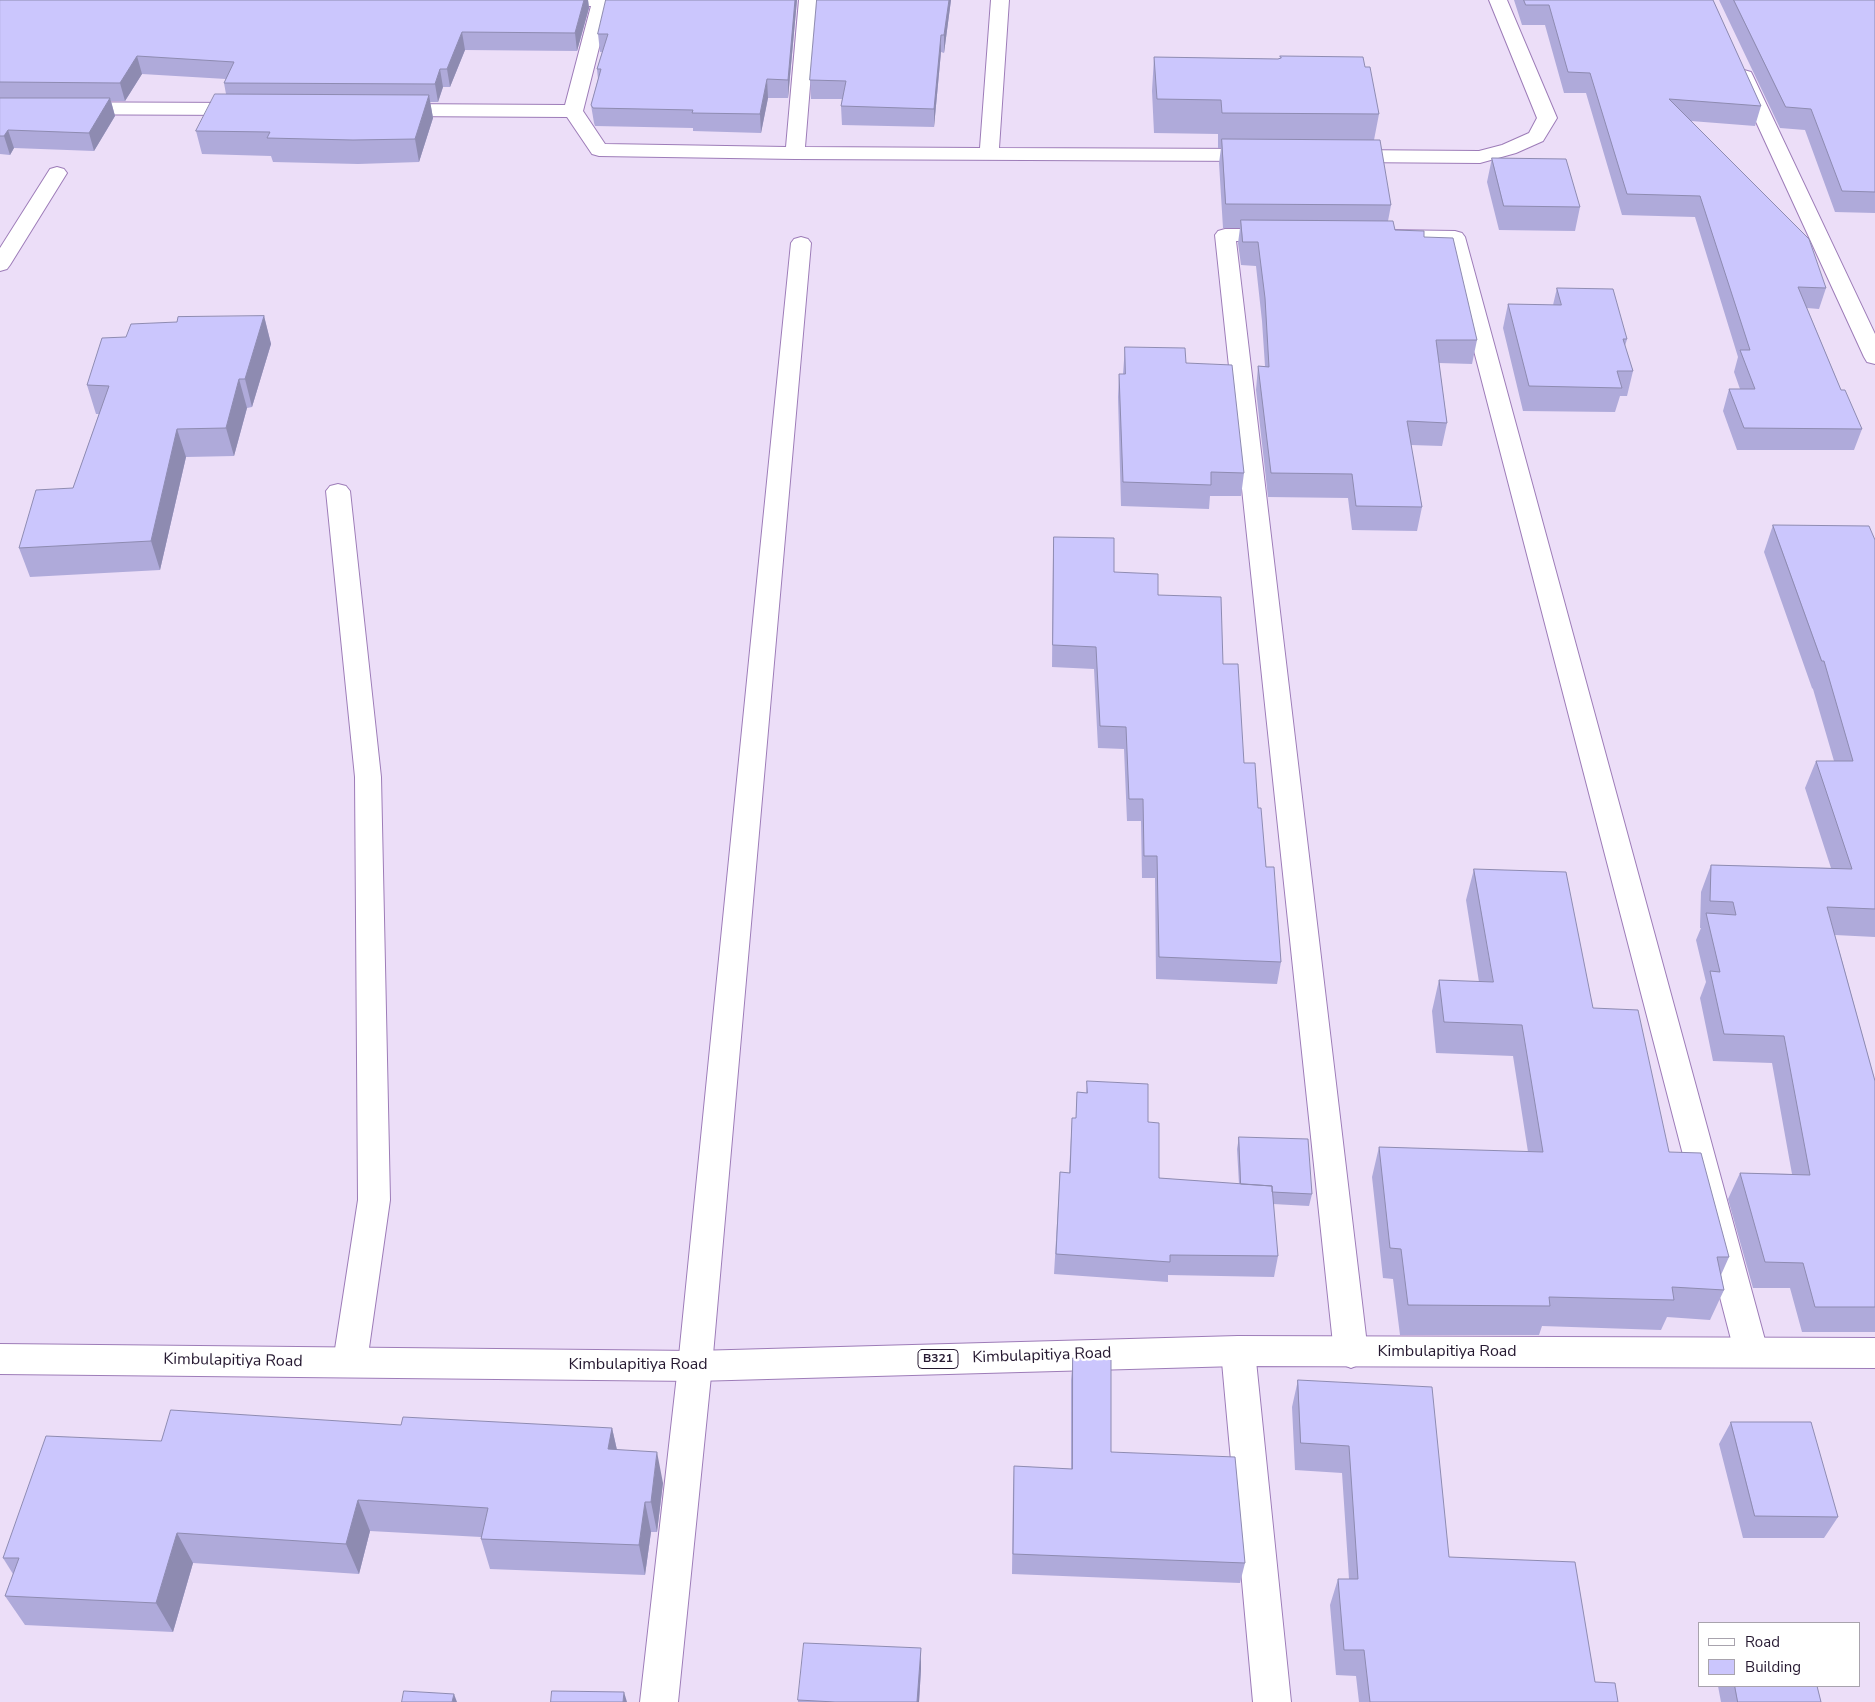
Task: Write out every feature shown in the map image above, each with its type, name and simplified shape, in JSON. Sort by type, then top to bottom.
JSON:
[{"type":"street","points":[[794,153],[808,0]]},
{"type":"street","points":[[989,153],[1000,0]]},
{"type":"street","points":[[1323,156],[1480,157],[1509,149],[1536,137],[1547,118],[1498,0]]},
{"type":"street","points":[[532,2],[602,1],[573,111],[599,150],[794,153],[1274,155]]},
{"type":"street","points":[[1737,62],[1875,357]]},
{"type":"street","points":[[0,108],[257,109]]},
{"type":"street","points":[[375,110],[573,111]]},
{"type":"street","points":[[0,264],[57,173]]},
{"type":"street","points":[[1295,236],[1225,235],[1351,1353]]},
{"type":"street","points":[[1365,236],[1455,237],[1751,1351]]},
{"type":"street","points":[[659,1702],[695,1366],[800,244]]},
{"type":"street","points":[[338,491],[368,777],[374,1200],[350,1362]]},
{"type":"street","points":[[1238,1351],[1272,1702]]},
{"type":"street","name":"Kimbulapitiya Road","points":[[0,1359],[695,1366],[1238,1351],[1351,1353],[1751,1351],[1875,1353]]},
{"type":"building","points":[[0,0],[584,0],[575,33],[462,32],[447,69],[440,69],[435,84],[224,83],[234,62],[137,56],[120,83],[0,82]]},
{"type":"building","points":[[606,0],[795,0],[788,80],[767,79],[760,114],[692,113],[693,110],[593,108],[591,105],[601,69],[597,69],[608,34],[598,34]]},
{"type":"building","points":[[817,0],[949,0],[944,35],[941,35],[934,109],[841,106],[846,81],[810,80]]},
{"type":"building","points":[[1524,0],[1713,0],[1761,106],[1669,99],[1809,239],[1826,288],[1798,287],[1841,390],[1845,390],[1862,429],[1744,428],[1729,389],[1755,389],[1740,350],[1750,350],[1700,196],[1627,194],[1590,73],[1568,72],[1549,5],[1526,5]]},
{"type":"building","points":[[1734,0],[1875,0],[1875,192],[1842,191],[1811,109],[1786,107]]},
{"type":"building","points":[[1280,56],[1363,57],[1365,67],[1370,67],[1379,114],[1222,113],[1221,100],[1157,99],[1154,57],[1278,59],[1281,58]]},
{"type":"building","points":[[215,94],[429,95],[415,139],[353,140],[267,138],[270,132],[196,131]]},
{"type":"building","points":[[0,98],[110,98],[89,133],[8,130],[4,136],[0,136]]},
{"type":"building","points":[[1222,139],[1380,140],[1391,205],[1226,204]]},
{"type":"building","points":[[1492,158],[1566,159],[1580,207],[1504,206]]},
{"type":"building","points":[[1241,220],[1393,221],[1395,230],[1424,231],[1424,237],[1453,238],[1477,340],[1436,340],[1447,423],[1407,421],[1422,507],[1356,506],[1352,474],[1271,473],[1258,366],[1269,367],[1265,298],[1258,242],[1243,242]]},
{"type":"building","points":[[1557,288],[1613,289],[1627,339],[1623,339],[1633,371],[1617,371],[1622,388],[1529,386],[1508,304],[1561,305]]},
{"type":"building","points":[[264,316],[245,379],[239,379],[226,428],[177,429],[151,541],[19,548],[36,490],[73,488],[109,386],[87,385],[102,338],[126,337],[131,324],[177,322],[178,317]]},
{"type":"building","points":[[1125,347],[1185,348],[1186,363],[1232,365],[1244,473],[1211,472],[1211,485],[1123,482],[1119,374],[1125,374]]},
{"type":"building","points":[[1773,525],[1869,526],[1875,540],[1875,909],[1827,907],[1875,1081],[1875,1307],[1815,1307],[1803,1263],[1765,1262],[1740,1173],[1810,1175],[1784,1036],[1724,1034],[1710,971],[1720,972],[1706,913],[1736,915],[1733,902],[1710,901],[1711,865],[1852,869],[1816,761],[1853,761],[1824,661],[1822,661]]},
{"type":"building","points":[[1054,537],[1114,538],[1114,572],[1158,574],[1158,595],[1221,597],[1223,664],[1238,664],[1244,763],[1255,763],[1258,808],[1261,808],[1266,867],[1274,867],[1281,962],[1159,957],[1157,856],[1144,856],[1143,799],[1129,799],[1126,727],[1100,726],[1096,647],[1053,645]]},
{"type":"building","points":[[1474,869],[1566,872],[1593,1008],[1638,1010],[1669,1152],[1701,1153],[1729,1257],[1717,1257],[1724,1290],[1672,1287],[1674,1300],[1549,1297],[1550,1306],[1408,1305],[1401,1249],[1390,1248],[1379,1147],[1543,1152],[1522,1025],[1444,1022],[1439,980],[1493,982]]},
{"type":"building","points":[[1087,1081],[1148,1084],[1148,1122],[1159,1123],[1159,1178],[1272,1186],[1278,1256],[1170,1255],[1170,1262],[1056,1254],[1060,1172],[1070,1173],[1072,1118],[1076,1118],[1077,1092],[1087,1093]]},
{"type":"building","points":[[1239,1137],[1308,1139],[1312,1194],[1272,1192],[1272,1186],[1241,1184]]},
{"type":"building","points":[[1073,1358],[1111,1359],[1111,1452],[1235,1457],[1245,1563],[1013,1554],[1014,1466],[1072,1469]]},
{"type":"building","points":[[1298,1380],[1432,1387],[1449,1557],[1575,1562],[1595,1682],[1615,1683],[1618,1702],[1370,1702],[1364,1650],[1344,1650],[1338,1579],[1358,1579],[1349,1446],[1301,1443]]},
{"type":"building","points":[[171,1410],[401,1425],[403,1417],[612,1428],[608,1449],[657,1452],[651,1502],[645,1502],[639,1545],[481,1539],[488,1508],[358,1500],[346,1544],[177,1533],[156,1603],[5,1596],[19,1558],[3,1558],[46,1436],[161,1441]]},
{"type":"building","points":[[1731,1422],[1811,1422],[1838,1517],[1755,1516]]},
{"type":"building","points":[[804,1643],[921,1648],[917,1702],[798,1700]]},
{"type":"building","points":[[1735,1687],[1817,1687],[1821,1702],[1738,1702]]},
{"type":"building","points":[[404,1691],[454,1694],[452,1702],[402,1702]]},
{"type":"building","points":[[552,1691],[624,1692],[623,1702],[551,1702]]}]
